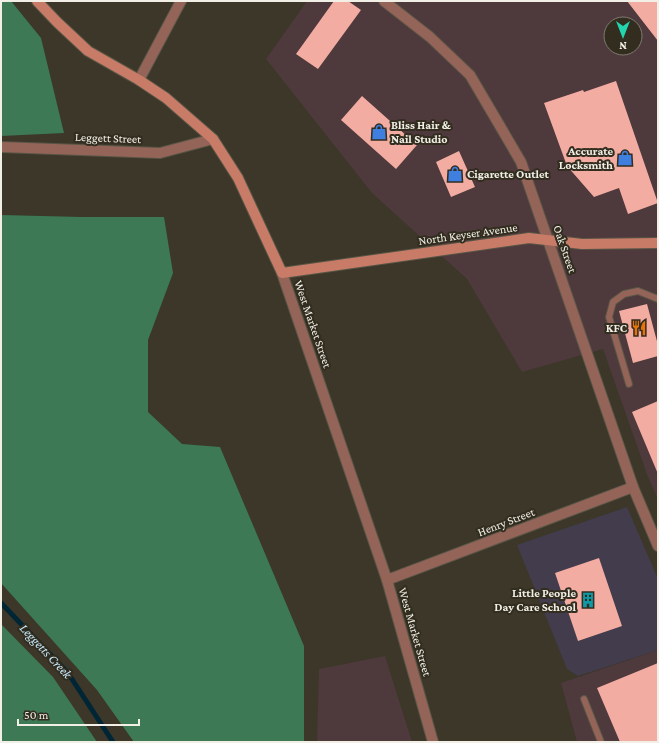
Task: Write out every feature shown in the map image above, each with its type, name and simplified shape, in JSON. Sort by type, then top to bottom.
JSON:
[{"type":"main road","name":"West Market Street","points":[[37,1],[88,51],[139,80],[166,98],[213,139],[238,178],[282,273]]},
{"type":"main road","name":"North Keyser Avenue","points":[[282,273],[529,238],[582,244],[658,243]]},
{"type":"street","points":[[139,80],[181,1]]},
{"type":"street","name":"Oak Street","points":[[384,1],[430,37],[470,75],[521,162],[633,487],[658,546]]},
{"type":"street","name":"Leggett Street","points":[[1,147],[160,153],[213,139]]},
{"type":"street","name":"West Market Street","points":[[282,273],[387,580],[432,742]]},
{"type":"street","name":"Henry Street","points":[[387,580],[633,487]]},
{"type":"lane","points":[[629,384],[609,317],[613,302],[624,294],[638,291],[658,299]]},
{"type":"lane","points":[[584,700],[601,742]]},
{"type":"shaded area","points":[[307,1],[658,1],[658,499],[648,477],[603,349],[522,372],[467,279],[372,193],[266,59]]},
{"type":"shaded area","points":[[627,507],[658,579],[658,650],[578,676],[567,669],[517,545]]},
{"type":"shaded area","points":[[658,650],[658,742],[577,742],[561,683]]},
{"type":"shaded area","points":[[385,656],[412,742],[317,742],[319,669]]},
{"type":"green space","points":[[1,1],[11,1],[41,38],[64,133],[1,136]]},
{"type":"green space","points":[[1,215],[164,217],[173,273],[148,340],[148,412],[182,444],[220,447],[304,646],[304,742],[134,742],[97,690],[1,583]]},
{"type":"green space","points":[[1,624],[53,677],[97,742],[1,742]]},
{"type":"building","points":[[334,1],[348,1],[361,10],[318,69],[296,54]]},
{"type":"building","points":[[627,1],[658,1],[658,41],[643,22],[643,16],[639,16]]},
{"type":"building","points":[[616,81],[658,203],[628,214],[619,188],[594,197],[567,166],[544,103]]},
{"type":"building","name":"Bliss Hair & Nail Studio","points":[[362,96],[417,145],[396,169],[341,120]]},
{"type":"building","name":"Cigarette Outlet","points":[[459,151],[475,187],[451,197],[436,162]]},
{"type":"building","name":"KFC","points":[[647,304],[658,345],[658,356],[633,363],[619,311]]},
{"type":"building","points":[[658,401],[658,474],[632,412]]},
{"type":"building","name":"Little People Day Care School","points":[[599,558],[622,626],[578,641],[555,573]]},
{"type":"building","points":[[658,663],[658,742],[620,742],[597,688]]},
{"type":"waterway","name":"Leggetts Creek","points":[[1,603],[68,673],[113,742]]},
{"type":"place","name":"Bliss Hair & Nail Studio","points":[[379,132]]},
{"type":"place","name":"Accurate Locksmith","points":[[625,158]]},
{"type":"place","name":"Cigarette Outlet","points":[[455,174]]},
{"type":"place","name":"KFC","points":[[639,328]]},
{"type":"place","name":"Little People Day Care School","points":[[588,600]]}]
